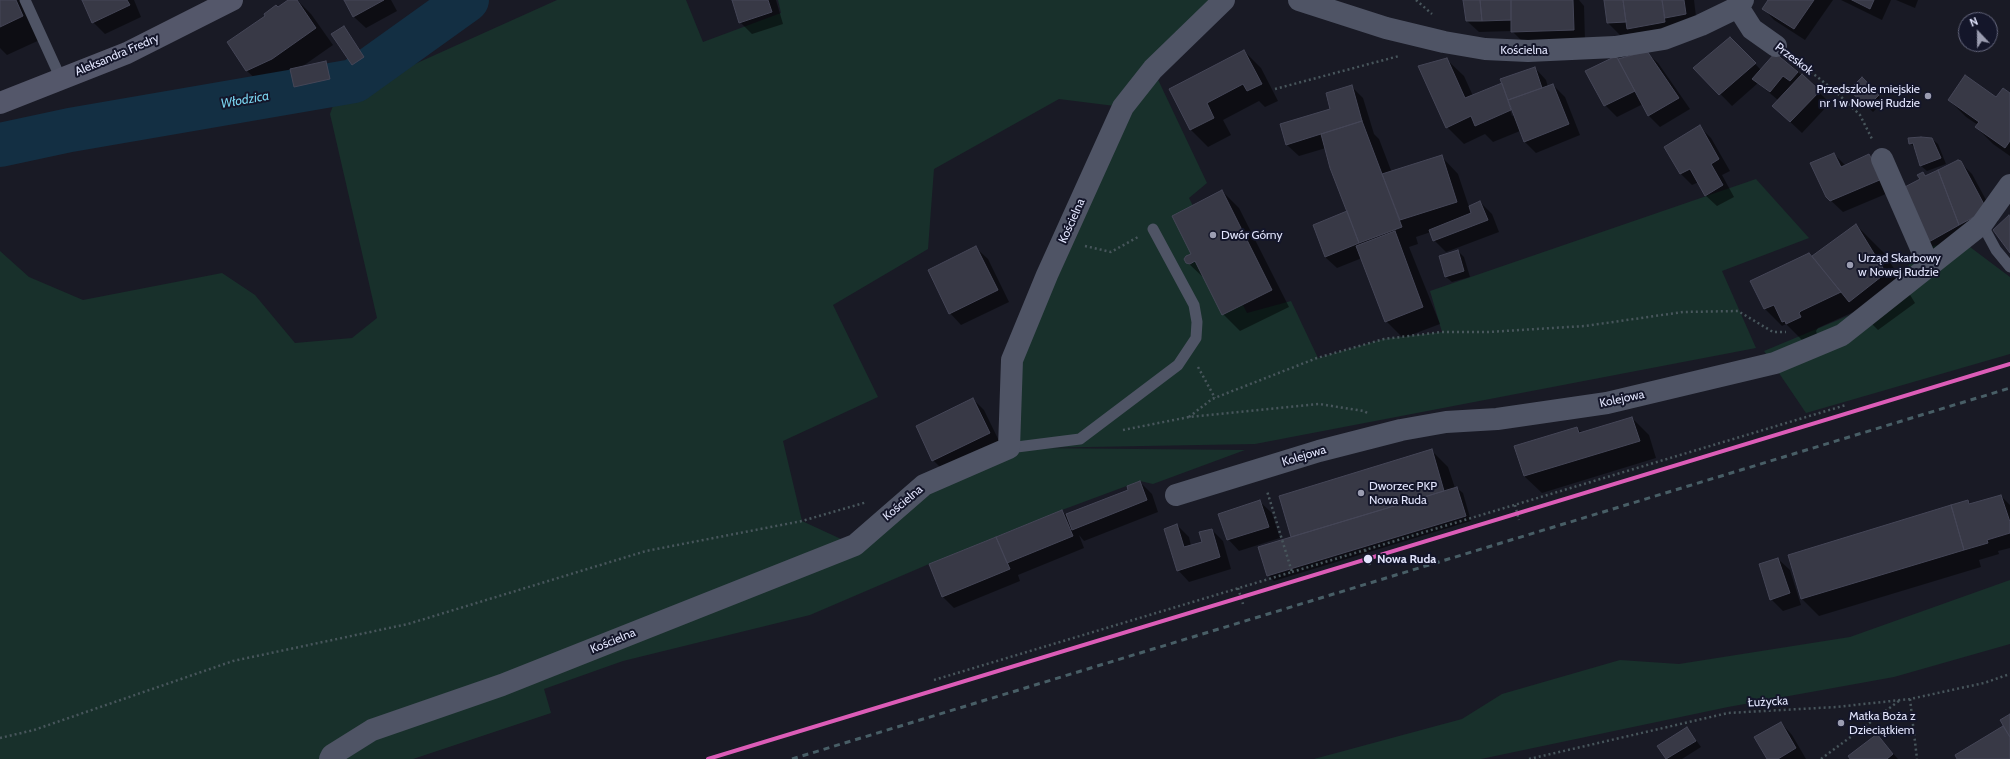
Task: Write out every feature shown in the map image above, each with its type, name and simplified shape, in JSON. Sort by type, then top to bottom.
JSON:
[{"type":"street","name":"Aleksandra Fredry","points":[[0,103],[127,53],[232,0]]},
{"type":"street","name":"Kościelna","points":[[330,759],[332,755],[372,730],[502,685],[855,545],[924,485],[1009,448],[1012,360],[1046,275],[1123,107],[1153,69],[1224,0]]},
{"type":"street","name":"Kościelna","points":[[1299,0],[1386,28],[1444,42],[1486,49],[1528,51],[1615,47],[1664,39],[1701,25],[1741,4]]},
{"type":"street","name":"Przeskok","points":[[1741,4],[1752,29],[1776,46]]},
{"type":"street","points":[[1878,151],[1927,267]]},
{"type":"street","name":"Kolejowa","points":[[1176,495],[1261,469],[1401,430],[1446,422],[1497,419],[1607,403],[1718,378],[1775,362],[1842,334],[1982,224],[2010,185]]},
{"type":"lane","points":[[25,0],[61,78]]},
{"type":"lane","points":[[1982,224],[1996,250],[2010,267]]},
{"type":"lane","points":[[1009,448],[1080,439],[1178,364],[1196,338],[1197,322],[1194,305],[1153,229]]},
{"type":"path","name":"Przeskok","points":[[1776,46],[1836,92],[1860,115],[1878,151]]},
{"type":"path","points":[[1275,89],[1405,54]]},
{"type":"path","points":[[1078,244],[1111,252],[1153,229]]},
{"type":"path","points":[[1189,417],[1215,398],[1318,358],[1384,339],[1442,332],[1488,332],[1585,326],[1682,312],[1738,311],[1773,332],[1788,332]]},
{"type":"path","points":[[1189,348],[1215,398]]},
{"type":"path","points":[[1119,431],[1189,417],[1319,404],[1364,411],[1401,430]]},
{"type":"path","points":[[934,680],[1846,405]]},
{"type":"path","points":[[1261,469],[1292,572]]},
{"type":"path","points":[[0,738],[34,730],[233,661],[408,624],[646,551],[802,521],[870,501]]},
{"type":"path","points":[[1515,505],[1519,520]]},
{"type":"path","points":[[1365,550],[1370,565]]},
{"type":"path","points":[[1238,588],[1243,604]]},
{"type":"path","name":"Łużycka","points":[[1529,759],[1728,714],[1836,707],[1910,699],[1984,683],[2010,674]]},
{"type":"path","points":[[1910,699],[1917,759]]},
{"type":"path","points":[[1821,759],[1899,700]]},
{"type":"green space","points":[[557,0],[686,0],[703,42],[781,13],[778,0],[1224,0],[1153,69],[1207,183],[1189,198],[1247,313],[1291,301],[1318,358],[1384,339],[1442,332],[1430,291],[1756,179],[1809,238],[1722,271],[1756,348],[1255,444],[1033,448],[1245,450],[1153,484],[1140,481],[1062,510],[929,564],[810,615],[623,661],[544,689],[551,713],[413,759],[0,759],[0,251],[29,277],[83,300],[222,273],[255,295],[295,343],[352,338],[377,318],[330,114],[335,100]],"holes":[[[1059,99],[1123,107],[1012,360],[1009,448],[924,485],[854,545],[802,521],[783,441],[878,397],[833,305],[928,249],[934,169]]]},
{"type":"green space","points":[[1962,241],[2010,277],[2010,354],[1806,413],[1764,351],[1886,300],[1920,248]]},
{"type":"green space","points":[[2010,580],[2010,644],[1894,677],[1728,707],[1481,759],[1314,759],[1462,719],[1502,694],[1620,660],[1679,664],[1850,637]]},
{"type":"building","points":[[0,0],[16,0],[23,16],[0,27]]},
{"type":"building","points":[[82,0],[127,0],[130,5],[92,23]]},
{"type":"building","points":[[288,0],[297,0],[316,28],[272,59],[246,71],[227,42],[265,16],[264,14],[276,5],[278,7]]},
{"type":"building","points":[[344,0],[384,0],[353,17]]},
{"type":"building","points":[[732,0],[768,0],[772,12],[739,23]]},
{"type":"building","points":[[1463,0],[1480,0],[1482,21],[1466,21]]},
{"type":"building","points":[[1480,0],[1511,0],[1511,20],[1482,21]]},
{"type":"building","points":[[1511,0],[1573,0],[1574,30],[1511,32]]},
{"type":"building","points":[[1604,0],[1623,0],[1626,22],[1607,23]]},
{"type":"building","points":[[1623,0],[1662,0],[1665,22],[1627,29]]},
{"type":"building","points":[[1662,0],[1684,0],[1686,14],[1665,18]]},
{"type":"building","points":[[1768,0],[1814,0],[1794,29],[1762,9]]},
{"type":"building","points":[[1852,0],[1874,0],[1870,9]]},
{"type":"building","points":[[344,26],[364,57],[352,65],[331,34]]},
{"type":"building","points":[[1730,37],[1756,63],[1719,95],[1693,68]]},
{"type":"building","points":[[1244,50],[1262,84],[1247,91],[1243,84],[1207,103],[1214,118],[1190,130],[1169,89]]},
{"type":"building","points":[[1647,51],[1679,98],[1648,116],[1618,59]]},
{"type":"building","points":[[1775,53],[1798,72],[1790,81],[1783,76],[1770,92],[1752,79]]},
{"type":"building","points":[[1616,56],[1635,91],[1604,106],[1585,71]]},
{"type":"building","points":[[1447,58],[1465,98],[1502,83],[1511,110],[1475,126],[1471,116],[1446,128],[1418,66]]},
{"type":"building","points":[[326,61],[330,79],[294,87],[290,69]]},
{"type":"building","points":[[1535,67],[1542,88],[1508,100],[1500,79]]},
{"type":"building","points":[[1802,74],[1820,91],[1790,122],[1772,106]]},
{"type":"building","points":[[1965,75],[1996,97],[2003,88],[2010,93],[2010,141],[2005,148],[1975,127],[1979,122],[1948,100]]},
{"type":"building","points":[[1862,77],[1879,95],[1867,107],[1849,90]]},
{"type":"building","points":[[1553,84],[1569,124],[1524,142],[1508,100]]},
{"type":"building","points":[[1352,85],[1362,121],[1286,145],[1280,124],[1330,109],[1326,93]]},
{"type":"building","points":[[1362,121],[1402,227],[1359,243],[1330,168],[1321,134]]},
{"type":"building","points":[[1700,125],[1719,159],[1711,164],[1723,185],[1705,196],[1690,169],[1680,174],[1664,147]]},
{"type":"building","points":[[1908,138],[1932,138],[1941,158],[1920,166],[1913,143],[1909,144]]},
{"type":"building","points":[[1834,153],[1841,167],[1869,154],[1882,179],[1830,201],[1826,197],[1810,163]]},
{"type":"building","points":[[1442,155],[1457,202],[1400,220],[1382,174]]},
{"type":"building","points":[[1958,160],[1961,161],[1987,210],[1959,225],[1938,170]]},
{"type":"building","points":[[1938,170],[1959,225],[1927,243],[1901,189],[1920,179],[1917,175],[1923,172],[1925,176]]},
{"type":"building","name":"Dwór Górny","points":[[1222,190],[1272,290],[1222,315],[1195,261],[1190,264],[1186,263],[1184,259],[1186,256],[1191,254],[1172,216]]},
{"type":"building","points":[[1480,201],[1488,220],[1433,241],[1429,230],[1471,213],[1469,206]]},
{"type":"building","points":[[1347,211],[1359,243],[1325,257],[1313,225]]},
{"type":"building","points":[[2009,215],[2010,217],[2010,253],[1993,230]]},
{"type":"building","name":"Urząd Skarbowy w Nowej Rudzie","points":[[1856,224],[1886,273],[1849,302],[1812,256]]},
{"type":"building","points":[[1395,231],[1423,307],[1385,322],[1356,246]]},
{"type":"building","points":[[976,246],[998,290],[949,314],[928,270]]},
{"type":"building","points":[[1458,250],[1464,271],[1445,277],[1439,256]]},
{"type":"building","points":[[1809,253],[1841,292],[1801,311],[1799,313],[1801,317],[1786,324],[1785,321],[1782,322],[1774,305],[1764,309],[1750,281]]},
{"type":"building","points":[[973,398],[990,433],[932,461],[916,426]]},
{"type":"building","points":[[1632,417],[1640,441],[1524,476],[1514,446],[1577,427],[1579,433]]},
{"type":"building","name":"Dworzec PKP Nowa Ruda","points":[[1432,449],[1444,491],[1291,537],[1279,496]]},
{"type":"building","points":[[1140,481],[1147,500],[1072,530],[1066,514],[1128,490],[1127,486]]},
{"type":"building","points":[[1457,487],[1466,516],[1267,576],[1258,547]]},
{"type":"building","points":[[2001,495],[2010,522],[2010,533],[1987,540],[1988,543],[1964,550],[1951,505],[1968,500],[1969,504]]},
{"type":"building","points":[[1260,500],[1269,527],[1227,540],[1218,514]]},
{"type":"building","points":[[1951,505],[1964,550],[1801,599],[1788,555]]},
{"type":"building","points":[[1062,510],[1073,536],[1007,563],[996,537]]},
{"type":"building","points":[[1177,524],[1184,547],[1202,542],[1199,532],[1212,529],[1220,557],[1177,571],[1164,529]]},
{"type":"building","points":[[996,537],[1010,569],[942,597],[929,564]]},
{"type":"building","points":[[1778,558],[1790,593],[1770,600],[1759,564]]},
{"type":"building","points":[[2010,714],[2010,737],[2000,720]]},
{"type":"building","points":[[1781,722],[1796,748],[1778,759],[1767,759],[1754,737]]},
{"type":"building","points":[[2003,726],[2010,737],[2010,759],[1957,759],[1955,755]]},
{"type":"building","points":[[1687,727],[1696,741],[1666,759],[1657,746]]},
{"type":"building","points":[[1877,734],[1893,754],[1887,759],[1850,759],[1848,756]]},
{"type":"waterway","name":"Włodzica","points":[[0,145],[70,130],[354,81],[467,0]]},
{"type":"railway","points":[[792,759],[2010,388]]},
{"type":"transit line","points":[[708,759],[2010,364]]},
{"type":"place","name":"Przedszkole miejskie nr 1 w Nowej Rudzie","points":[[1928,96]]},
{"type":"place","name":"Dwór Górny","points":[[1213,235]]},
{"type":"place","name":"Urząd Skarbowy w Nowej Rudzie","points":[[1850,265]]},
{"type":"place","name":"Dworzec PKP Nowa Ruda","points":[[1361,493]]},
{"type":"place","name":"Nowa Ruda","points":[[1368,559]]},
{"type":"place","name":"Matka Boża z Dzieciątkiem","points":[[1841,723]]}]
